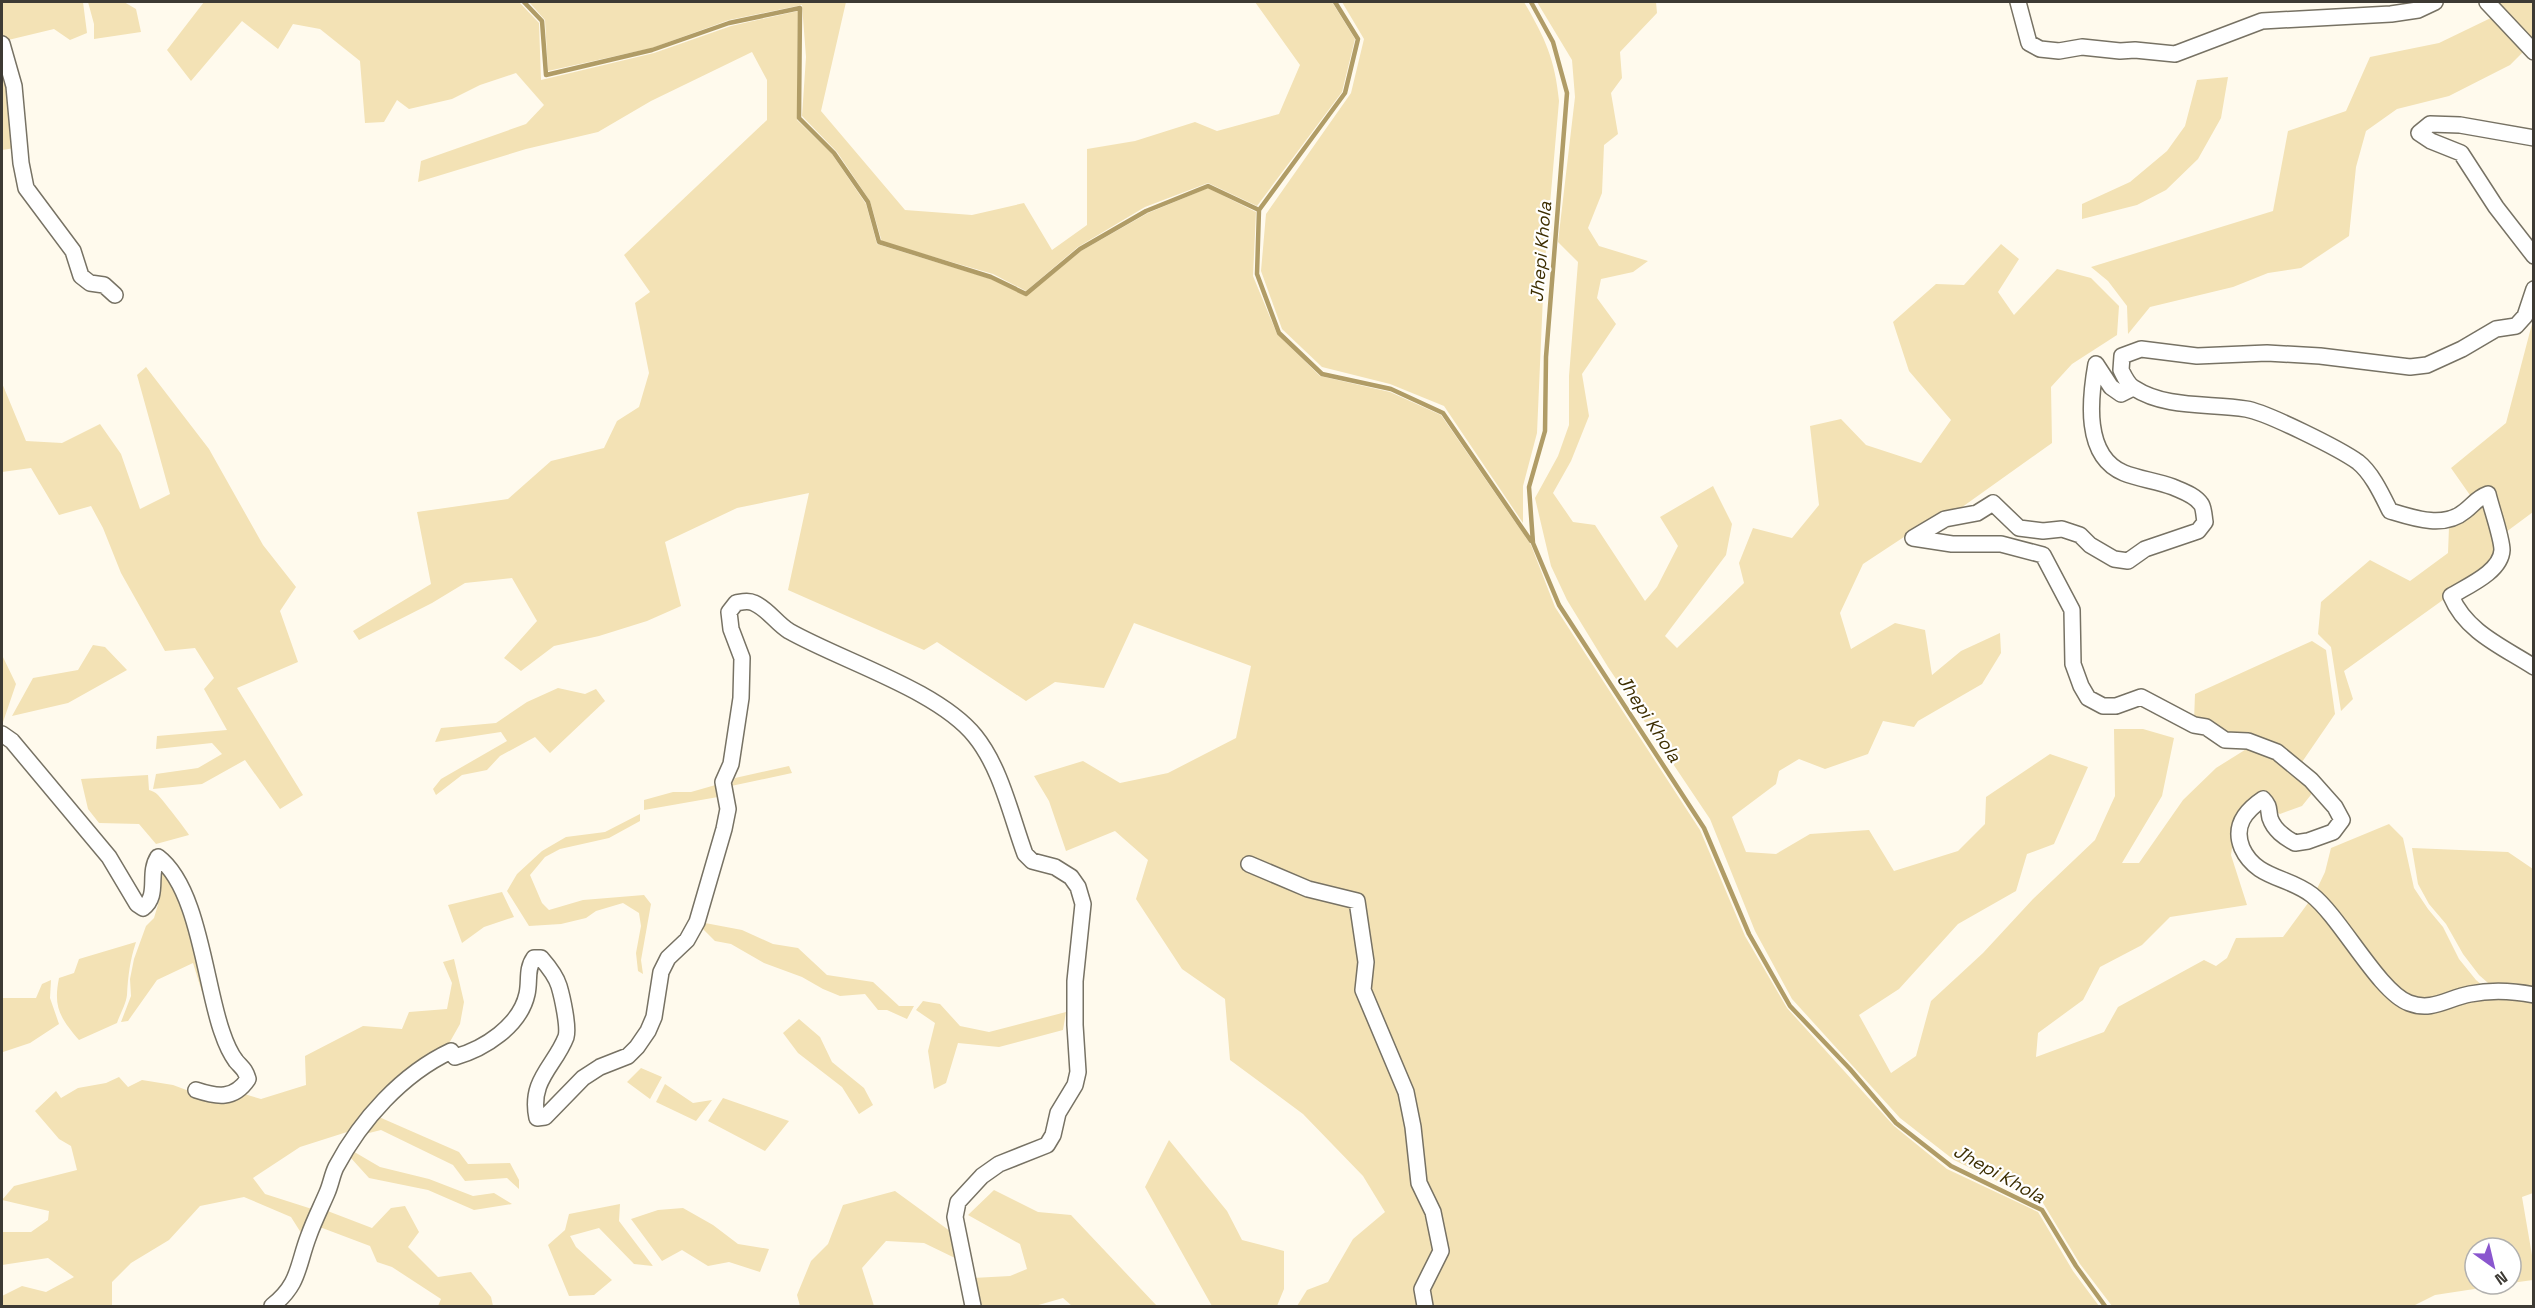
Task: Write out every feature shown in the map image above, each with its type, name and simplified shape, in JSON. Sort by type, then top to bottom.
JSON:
[{"type":"street","points":[[2018,2],[2029,43],[2040,49],[2059,51],[2082,47],[2175,54],[2262,21],[2391,14],[2418,10],[2435,2]]},
{"type":"street","points":[[2487,2],[2534,52]]},
{"type":"street","points":[[2,44],[14,86],[21,163],[26,188],[73,251],[81,276],[90,283],[104,285],[115,295]]},
{"type":"street","points":[[2534,138],[2460,125],[2430,124],[2419,133],[2430,141],[2461,153],[2496,207],[2534,256]]},
{"type":"street","points":[[2534,289],[2525,316],[2516,326],[2496,329],[2462,349],[2427,365],[2410,367],[2320,356],[2267,353],[2197,356],[2141,349],[2122,356],[2121,370],[2133,388],[2166,401],[2202,407],[2248,409],[2308,435],[2359,462],[2390,511],[2417,520],[2444,521],[2464,513],[2477,498],[2488,494],[2502,550],[2496,564],[2477,580],[2451,596],[2456,609],[2481,635],[2534,667]]},
{"type":"street","points":[[2133,388],[2121,394],[2111,387],[2096,364],[2091,391],[2092,416],[2096,440],[2104,459],[2122,472],[2187,493],[2202,504],[2205,522],[2198,531],[2145,549],[2128,561],[2114,559],[2090,545],[2080,535],[2062,529],[2043,531],[2019,528],[1993,503],[1977,513],[1946,519],[1912,538],[1952,544],[2001,543],[2043,555],[2072,610],[2073,664],[2080,686],[2088,698],[2103,706],[2116,706],[2141,697],[2194,725],[2206,727],[2225,740],[2248,741],[2277,752],[2311,780],[2335,807],[2342,820],[2333,832],[2295,843],[2277,830],[2270,817],[2269,805],[2263,799],[2249,809],[2242,819],[2239,834],[2242,846],[2248,859],[2262,872],[2312,895],[2335,920],[2389,989],[2407,1003],[2427,1007],[2447,1003],[2469,994],[2496,992],[2534,995]]},
{"type":"street","points":[[272,1306],[288,1294],[294,1283],[306,1243],[335,1169],[352,1139],[373,1111],[419,1070],[451,1051],[455,1058],[467,1054],[491,1040],[511,1023],[526,996],[529,965],[534,958],[541,958],[559,985],[568,1026],[565,1038],[544,1071],[535,1107],[537,1119],[545,1117],[583,1078],[600,1067],[628,1056],[648,1031],[654,1017],[661,972],[668,958],[687,940],[697,922],[718,853],[728,809],[723,782],[731,764],[735,743],[742,679],[742,658],[729,612],[736,603],[750,601],[763,608],[787,629],[915,692],[949,712],[976,736],[995,770],[1025,854],[1032,861],[1055,867],[1071,877],[1078,887],[1083,904],[1075,981],[1078,1072],[1075,1084],[1065,1099],[1053,1135],[1047,1145],[999,1164],[981,1176],[958,1203],[955,1218],[973,1306]]},
{"type":"street","points":[[2,734],[12,741],[109,856],[137,904],[143,908],[149,903],[153,892],[152,867],[158,857],[165,862],[178,884],[189,905],[223,1035],[237,1062],[245,1069],[248,1079],[242,1087],[219,1096],[196,1090]]},
{"type":"street","points":[[1249,864],[1308,889],[1357,901],[1366,962],[1363,990],[1406,1092],[1413,1127],[1419,1183],[1433,1212],[1441,1251],[1422,1289],[1425,1306]]},
{"type":"shaded area","points":[[2,2],[83,2],[87,33],[70,40],[54,29],[4,41]]},
{"type":"shaded area","points":[[88,2],[124,2],[136,9],[141,32],[94,39],[94,24]]},
{"type":"shaded area","points":[[204,2],[519,2],[539,23],[541,80],[654,53],[731,26],[798,11],[797,120],[832,154],[866,204],[877,244],[991,279],[1026,296],[1081,251],[1148,213],[1208,188],[1256,212],[1253,276],[1277,334],[1320,376],[1390,392],[1441,415],[1531,545],[1555,607],[1700,830],[1745,936],[1787,1008],[1894,1126],[1947,1169],[2038,1212],[2073,1271],[2099,1306],[1297,1306],[1307,1290],[1328,1282],[1353,1239],[1385,1212],[1363,1176],[1303,1114],[1230,1060],[1225,999],[1182,969],[1136,899],[1148,860],[1115,831],[1066,851],[1049,801],[1034,776],[1083,761],[1120,783],[1168,773],[1236,738],[1251,666],[1134,623],[1104,688],[1055,682],[1026,701],[937,642],[924,650],[788,590],[809,493],[737,508],[665,542],[681,606],[647,621],[599,636],[554,646],[521,671],[504,658],[537,621],[512,578],[465,583],[432,603],[359,640],[353,631],[431,584],[417,512],[508,499],[551,461],[604,448],[617,421],[639,407],[649,373],[635,303],[650,292],[624,255],[767,120],[767,80],[752,52],[651,101],[598,132],[526,149],[418,182],[421,161],[526,124],[544,105],[516,73],[480,85],[452,99],[409,109],[397,100],[384,122],[365,123],[360,61],[320,29],[293,24],[278,49],[242,21],[191,81],[167,50]]},
{"type":"shaded area","points":[[529,2],[846,2],[821,111],[905,210],[972,215],[1024,203],[1052,250],[1087,225],[1087,149],[1135,141],[1195,122],[1217,131],[1279,114],[1300,65],[1255,2],[1332,2],[1355,39],[1342,92],[1257,206],[1208,183],[1145,207],[1078,247],[1026,291],[993,274],[882,242],[870,201],[837,152],[802,116],[806,57],[802,5],[729,20],[652,48],[548,71],[545,20]]},
{"type":"shaded area","points":[[1342,2],[1524,2],[1548,49],[1555,73],[1559,101],[1544,273],[1537,433],[1523,486],[1523,523],[1444,406],[1390,384],[1322,367],[1282,329],[1261,271],[1266,214],[1351,93],[1364,39]]},
{"type":"shaded area","points":[[1537,2],[1656,2],[1657,13],[1620,52],[1622,78],[1611,93],[1618,134],[1604,145],[1602,193],[1588,228],[1599,246],[1648,261],[1633,272],[1601,279],[1597,298],[1616,324],[1582,374],[1589,416],[1571,461],[1553,493],[1573,522],[1595,525],[1645,601],[1657,587],[1678,546],[1660,517],[1713,486],[1732,524],[1726,555],[1665,636],[1677,648],[1744,583],[1739,563],[1753,528],[1792,538],[1819,505],[1810,426],[1841,419],[1866,445],[1921,463],[1951,420],[1909,371],[1893,322],[1936,284],[1964,285],[2001,244],[2019,259],[1998,292],[2014,315],[2057,269],[2091,278],[2119,306],[2117,335],[2072,364],[2051,387],[2052,443],[1958,510],[1907,535],[1863,564],[1840,613],[1851,649],[1895,623],[1925,630],[1932,675],[1961,651],[2000,633],[2001,653],[1982,684],[1918,721],[1914,727],[1883,721],[1868,754],[1825,769],[1799,759],[1779,771],[1776,784],[1732,817],[1746,852],[1776,854],[1810,834],[1869,830],[1894,871],[1958,851],[1985,824],[1986,797],[2050,754],[2088,767],[2054,844],[2027,854],[2016,891],[1958,924],[1899,989],[1859,1015],[1891,1073],[1916,1056],[1931,1001],[1983,953],[2033,899],[2095,840],[2115,796],[2114,729],[2143,729],[2174,738],[2162,796],[2122,863],[2139,863],[2183,800],[2216,768],[2248,748],[2273,757],[2314,791],[2302,806],[2280,814],[2273,810],[2264,796],[2236,821],[2231,855],[2247,905],[2170,917],[2142,945],[2100,967],[2083,1000],[2038,1033],[2036,1057],[2104,1032],[2118,1007],[2204,960],[2216,966],[2227,958],[2236,938],[2283,937],[2311,899],[2406,1007],[2495,997],[2533,1000],[2533,1193],[2522,1197],[2533,1261],[2533,1280],[2523,1281],[2523,1236],[2463,1236],[2463,1291],[2435,1295],[2413,1306],[2112,1306],[2080,1264],[2043,1203],[1954,1160],[1900,1118],[1792,999],[1755,931],[1710,819],[1608,667],[1567,600],[1551,566],[1535,498],[1558,456],[1569,425],[1569,376],[1578,262],[1558,242],[1575,97],[1572,60]]},
{"type":"shaded area","points":[[2493,2],[2533,2],[2533,41]]},
{"type":"shaded area","points":[[2497,15],[2525,50],[2510,65],[2449,96],[2397,109],[2366,131],[2356,167],[2349,236],[2301,268],[2268,273],[2233,287],[2150,307],[2128,334],[2127,306],[2108,281],[2091,267],[2273,211],[2288,131],[2346,111],[2370,57],[2439,43]]},
{"type":"shaded area","points":[[2,59],[10,86],[15,148],[2,150]]},
{"type":"shaded area","points":[[2228,77],[2221,118],[2198,159],[2166,190],[2137,205],[2082,219],[2082,204],[2130,182],[2167,151],[2185,126],[2197,80]]},
{"type":"shaded area","points":[[2533,320],[2533,512],[2502,535],[2495,507],[2472,498],[2451,468],[2506,423]]},
{"type":"shaded area","points":[[146,367],[209,449],[263,545],[296,587],[280,611],[298,662],[237,688],[303,795],[280,809],[245,760],[202,784],[153,789],[156,774],[198,768],[222,754],[212,743],[156,749],[157,736],[227,730],[204,689],[214,678],[195,648],[165,651],[121,573],[103,528],[91,506],[59,515],[31,468],[2,472],[2,383],[26,441],[62,443],[100,424],[121,454],[140,509],[170,494],[137,375]]},
{"type":"shaded area","points":[[2487,498],[2497,551],[2493,564],[2344,671],[2353,699],[2341,711],[2331,647],[2318,634],[2321,602],[2370,560],[2410,581],[2448,553],[2449,527]]},
{"type":"shaded area","points":[[2312,641],[2326,650],[2335,714],[2300,765],[2194,721],[2195,694]]},
{"type":"shaded area","points":[[93,645],[105,647],[127,670],[68,703],[12,716],[33,678],[78,670]]},
{"type":"shaded area","points":[[2,655],[16,684],[2,725]]},
{"type":"shaded area","points":[[558,688],[585,694],[596,689],[605,701],[550,753],[535,737],[500,756],[487,770],[462,775],[436,795],[433,789],[441,779],[507,741],[501,732],[435,742],[441,728],[496,723],[527,702]]},
{"type":"shaded area","points":[[789,766],[792,773],[731,786],[735,778]]},
{"type":"shaded area","points":[[148,775],[149,790],[158,795],[189,835],[156,844],[139,824],[99,823],[88,809],[81,779]]},
{"type":"shaded area","points":[[719,784],[718,797],[644,810],[644,800],[673,792],[691,792]]},
{"type":"shaded area","points":[[640,814],[640,821],[609,838],[560,849],[545,857],[530,875],[542,903],[549,910],[583,900],[644,895],[651,904],[641,960],[643,974],[638,971],[636,953],[641,926],[639,913],[623,903],[596,911],[586,918],[561,924],[529,926],[507,891],[517,874],[542,851],[566,837],[605,832]]},
{"type":"shaded area","points":[[2389,824],[2403,838],[2414,888],[2443,927],[2459,959],[2476,980],[2488,990],[2448,999],[2406,999],[2315,893],[2325,872],[2331,848]]},
{"type":"shaded area","points":[[2412,848],[2508,852],[2533,869],[2533,993],[2496,990],[2479,975],[2463,954],[2446,924],[2429,904],[2418,884]]},
{"type":"shaded area","points":[[159,864],[175,884],[209,990],[202,992],[193,963],[157,980],[128,1021],[121,1022],[131,996],[130,979],[134,959],[146,926],[154,918],[159,901]]},
{"type":"shaded area","points":[[502,892],[514,917],[484,927],[462,943],[448,905]]},
{"type":"shaded area","points":[[705,923],[742,930],[773,944],[798,948],[827,975],[873,982],[899,1006],[914,1006],[907,1019],[887,1010],[878,1010],[865,994],[840,996],[802,977],[764,963],[731,944],[715,941],[702,928]]},
{"type":"shaded area","points":[[136,942],[126,998],[117,1023],[79,1040],[60,1012],[57,997],[59,978],[74,973],[79,959]]},
{"type":"shaded area","points":[[454,959],[464,1002],[460,1024],[447,1047],[379,1095],[347,1132],[300,1147],[253,1178],[265,1194],[312,1209],[303,1236],[291,1217],[244,1197],[200,1206],[169,1240],[131,1263],[112,1282],[112,1306],[2,1306],[2,1296],[22,1286],[46,1292],[74,1277],[48,1258],[2,1265],[2,1232],[31,1232],[48,1220],[49,1211],[2,1200],[14,1186],[77,1170],[71,1146],[59,1139],[35,1111],[56,1091],[61,1098],[78,1088],[106,1083],[119,1077],[128,1087],[142,1080],[173,1085],[216,1101],[241,1093],[261,1099],[306,1085],[305,1056],[363,1026],[402,1029],[409,1012],[447,1009],[452,983],[443,962]]},
{"type":"shaded area","points":[[51,980],[50,998],[59,1024],[30,1043],[3,1052],[2,1066],[2,998],[36,998],[42,984]]},
{"type":"shaded area","points":[[923,1001],[940,1004],[960,1026],[989,1032],[1066,1012],[1063,1030],[999,1047],[958,1043],[946,1083],[934,1089],[928,1051],[935,1023],[916,1010]]},
{"type":"shaded area","points":[[799,1019],[820,1037],[832,1062],[864,1088],[873,1105],[859,1114],[842,1087],[798,1053],[783,1033]]},
{"type":"shaded area","points":[[641,1068],[662,1077],[650,1099],[627,1082]]},
{"type":"shaded area","points":[[665,1084],[693,1103],[712,1100],[696,1121],[656,1102]]},
{"type":"shaded area","points":[[723,1098],[789,1121],[765,1151],[708,1121]]},
{"type":"shaded area","points":[[379,1117],[459,1152],[468,1164],[510,1163],[519,1180],[519,1189],[507,1178],[465,1181],[453,1165],[381,1130],[361,1135]]},
{"type":"shaded area","points":[[1169,1140],[1227,1211],[1242,1240],[1284,1251],[1284,1289],[1277,1306],[1212,1306],[1145,1187]]},
{"type":"shaded area","points":[[351,1150],[380,1167],[429,1179],[473,1196],[494,1193],[512,1204],[474,1210],[428,1190],[369,1178],[350,1157]]},
{"type":"shaded area","points":[[994,1190],[1038,1212],[1071,1215],[1157,1306],[1072,1306],[1063,1298],[1035,1306],[978,1306],[973,1278],[1010,1276],[1027,1269],[1020,1244],[968,1215]]},
{"type":"shaded area","points":[[895,1191],[954,1234],[957,1259],[924,1243],[886,1241],[862,1268],[874,1306],[800,1306],[797,1295],[811,1261],[828,1244],[843,1205]]},
{"type":"shaded area","points":[[620,1204],[619,1221],[653,1266],[634,1264],[599,1228],[570,1236],[576,1247],[612,1280],[594,1295],[569,1296],[548,1245],[565,1230],[569,1214]]},
{"type":"shaded area","points":[[405,1206],[419,1232],[408,1247],[438,1277],[471,1272],[491,1297],[493,1306],[438,1306],[441,1299],[392,1267],[377,1262],[370,1246],[317,1226],[325,1210],[372,1228],[391,1208]]},
{"type":"shaded area","points":[[683,1208],[713,1225],[738,1244],[769,1249],[760,1272],[729,1262],[708,1266],[682,1250],[662,1261],[631,1219],[658,1210]]},
{"type":"waterway","points":[[524,2],[542,21],[546,75],[652,50],[729,23],[800,8],[799,118],[834,153],[868,202],[879,242],[991,277],[1026,294],[1080,249],[1146,211],[1208,186],[1259,210]]},
{"type":"waterway","points":[[1335,2],[1358,39],[1345,93],[1259,210],[1257,274],[1279,333],[1322,374],[1391,389],[1443,413],[1531,541]]},
{"type":"waterway","name":"Jhepi Khola","points":[[1531,2],[1553,42],[1567,93],[1546,357],[1545,431],[1529,487],[1533,543],[1559,605],[1704,828],[1749,934],[1790,1006],[1850,1069],[1896,1123],[1951,1166],[2042,1210],[2076,1266],[2105,1306]]}]
